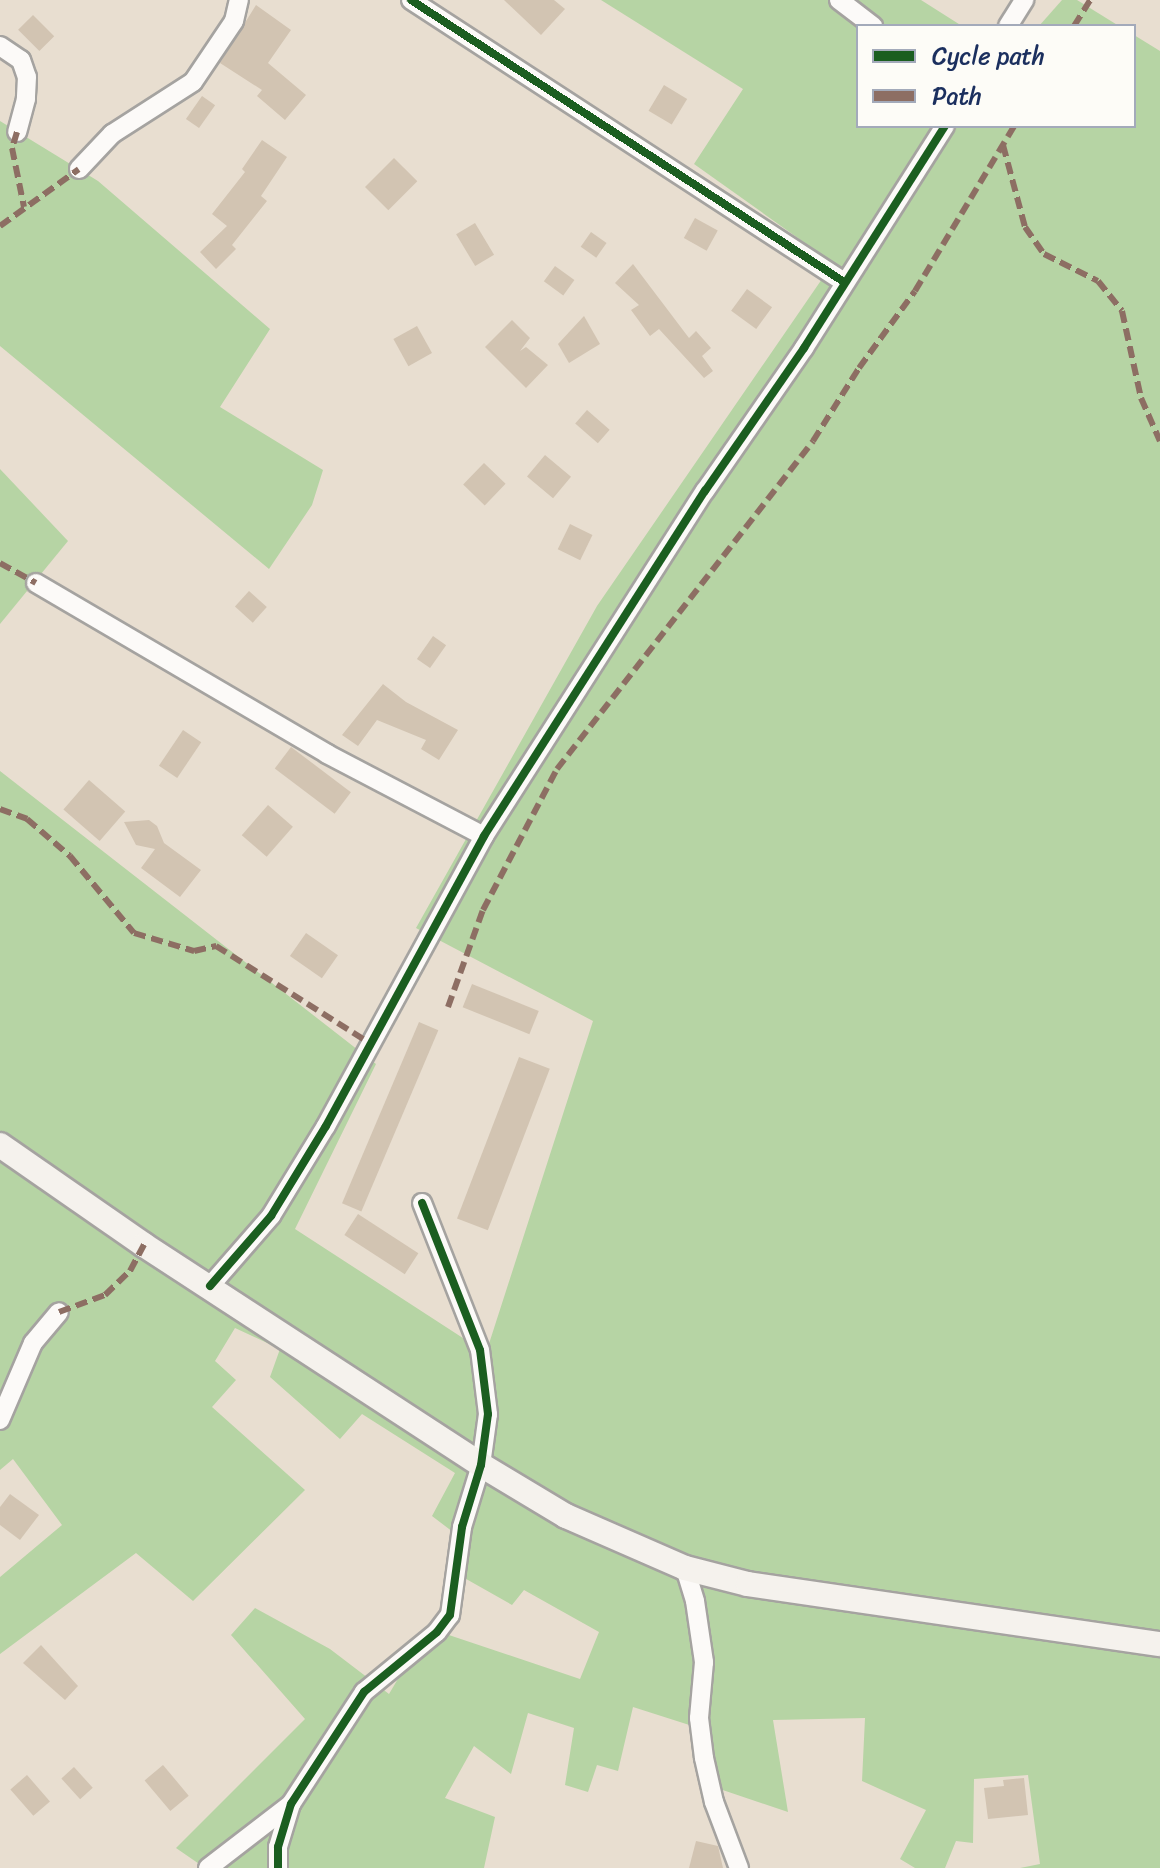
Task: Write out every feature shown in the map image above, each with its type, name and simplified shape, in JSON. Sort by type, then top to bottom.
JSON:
[{"type":"main road","points":[[0,1145],[481,1465],[566,1516],[685,1568],[748,1584],[1160,1644]]},
{"type":"street","points":[[79,169],[112,134],[152,105],[193,82],[234,21],[239,0]]},
{"type":"street","points":[[411,0],[844,282]]},
{"type":"street","points":[[839,0],[870,24]]},
{"type":"street","points":[[1009,24],[1024,0]]},
{"type":"street","points":[[0,46],[21,60],[27,77],[26,99],[17,132]]},
{"type":"street","points":[[210,1286],[271,1216],[326,1126],[484,836],[705,491],[804,348],[944,128]]},
{"type":"street","points":[[36,583],[327,754],[484,836]]},
{"type":"street","points":[[278,1868],[278,1847],[291,1804],[364,1692],[437,1632],[450,1615],[462,1527],[481,1465],[488,1414],[480,1350],[422,1203]]},
{"type":"street","points":[[0,1420],[33,1343],[59,1312]]},
{"type":"street","points":[[685,1568],[695,1601],[704,1662],[699,1718],[704,1758],[714,1802],[739,1868]]},
{"type":"street","points":[[208,1868],[291,1804]]},
{"type":"green space","points":[[601,0],[921,0],[959,24],[856,24],[856,128],[1136,128],[1136,36],[1160,51],[1160,1868],[1020,1868],[1040,1864],[1028,1775],[974,1779],[973,1843],[956,1841],[945,1868],[915,1868],[900,1859],[926,1810],[862,1781],[865,1718],[773,1720],[788,1812],[702,1783],[705,1730],[633,1707],[618,1771],[597,1765],[588,1792],[565,1785],[574,1728],[528,1713],[511,1774],[474,1746],[445,1798],[495,1817],[484,1868],[205,1868],[176,1848],[305,1719],[231,1635],[255,1608],[330,1649],[389,1694],[428,1628],[580,1679],[599,1632],[524,1590],[512,1605],[452,1571],[470,1545],[432,1516],[455,1473],[362,1414],[340,1439],[270,1377],[280,1349],[235,1328],[215,1361],[236,1380],[212,1407],[305,1490],[193,1601],[136,1553],[0,1654],[0,1577],[62,1525],[13,1459],[0,1470],[0,771],[376,1064],[295,1229],[486,1353],[593,1021],[416,928],[597,606],[833,263],[694,164],[743,89]]},
{"type":"green space","points":[[1062,0],[1077,0],[1116,24],[1041,24]]},
{"type":"green space","points":[[0,121],[98,181],[270,329],[220,407],[323,470],[312,505],[269,569],[0,346]]},
{"type":"green space","points":[[0,469],[68,541],[0,624]]},
{"type":"building","points":[[504,0],[554,0],[565,9],[541,35]]},
{"type":"building","points":[[256,5],[291,30],[268,63],[306,95],[285,120],[257,96],[262,90],[220,63]]},
{"type":"building","points":[[33,15],[54,36],[39,51],[18,30]]},
{"type":"building","points":[[664,85],[687,99],[672,125],[649,111]]},
{"type":"building","points":[[202,96],[215,105],[199,128],[186,119]]},
{"type":"building","points":[[262,140],[287,157],[261,196],[267,201],[232,245],[236,249],[216,269],[200,252],[227,226],[212,214],[245,172],[242,169]]},
{"type":"building","points":[[394,158],[417,181],[388,210],[365,187]]},
{"type":"building","points":[[695,218],[718,231],[707,251],[684,238]]},
{"type":"building","points":[[475,223],[494,255],[475,266],[456,234]]},
{"type":"building","points":[[591,232],[607,243],[596,258],[581,247]]},
{"type":"building","points":[[633,264],[689,338],[696,331],[711,348],[702,356],[713,371],[704,378],[659,329],[650,336],[631,310],[639,305],[615,283]]},
{"type":"building","points":[[555,266],[574,280],[563,295],[544,281]]},
{"type":"building","points":[[747,289],[772,307],[756,329],[731,311]]},
{"type":"building","points":[[584,316],[600,344],[569,363],[558,344]]},
{"type":"building","points":[[512,320],[530,338],[520,351],[526,347],[548,365],[526,388],[485,347]]},
{"type":"building","points":[[417,326],[432,353],[408,366],[393,339]]},
{"type":"building","points":[[587,410],[610,430],[598,443],[575,424]]},
{"type":"building","points":[[545,455],[571,477],[553,498],[527,476]]},
{"type":"building","points":[[484,463],[506,484],[485,505],[463,485]]},
{"type":"building","points":[[570,524],[592,535],[580,560],[558,549]]},
{"type":"building","points":[[249,591],[267,607],[253,623],[235,607]]},
{"type":"building","points":[[433,636],[446,645],[430,668],[417,659]]},
{"type":"building","points":[[383,684],[406,702],[458,730],[439,760],[421,749],[426,740],[377,720],[358,746],[342,735]]},
{"type":"building","points":[[183,730],[201,742],[177,778],[159,766]]},
{"type":"building","points":[[291,747],[351,792],[335,814],[275,769]]},
{"type":"building","points":[[89,780],[125,811],[100,841],[63,809]]},
{"type":"building","points":[[268,805],[293,827],[267,857],[242,835]]},
{"type":"building","points":[[149,820],[157,826],[164,843],[201,870],[180,897],[141,868],[155,849],[136,845],[124,822]]},
{"type":"building","points":[[306,933],[338,955],[322,978],[290,956]]},
{"type":"building","points":[[472,984],[539,1011],[529,1034],[463,1007]]},
{"type":"building","points":[[419,1022],[438,1030],[361,1212],[342,1203]]},
{"type":"building","points":[[519,1057],[550,1069],[488,1230],[457,1219]]},
{"type":"building","points":[[358,1214],[418,1253],[405,1274],[344,1235]]},
{"type":"building","points":[[10,1494],[39,1515],[20,1540],[0,1525],[0,1507]]},
{"type":"building","points":[[41,1645],[78,1686],[65,1700],[23,1663]]},
{"type":"building","points":[[163,1765],[189,1796],[170,1811],[145,1780]]},
{"type":"building","points":[[74,1767],[93,1788],[80,1799],[61,1778]]},
{"type":"building","points":[[27,1775],[50,1801],[33,1816],[10,1789]]},
{"type":"building","points":[[1024,1778],[1028,1815],[988,1819],[984,1788],[1004,1786],[1003,1780]]},
{"type":"building","points":[[696,1841],[718,1846],[723,1868],[689,1868]]},
{"type":"marked path","points":[[1075,24],[1090,0]]},
{"type":"marked path","points":[[448,1007],[483,910],[557,769],[813,441],[859,368],[915,291],[1013,128]]},
{"type":"marked path","points":[[17,132],[12,148],[24,207]]},
{"type":"marked path","points":[[1003,145],[1025,227],[1044,254],[1098,281],[1122,311],[1141,398],[1160,441]]},
{"type":"marked path","points":[[0,226],[79,169]]},
{"type":"marked path","points":[[0,563],[36,583]]},
{"type":"marked path","points":[[0,809],[27,819],[70,856],[134,933],[194,951],[216,946],[371,1044]]},
{"type":"marked path","points":[[59,1312],[105,1295],[130,1271],[144,1245]]},
{"type":"cycle path","points":[[411,0],[844,282]]},
{"type":"cycle path","points":[[210,1286],[271,1216],[326,1126],[484,836],[705,491],[804,348],[944,128]]},
{"type":"cycle path","points":[[278,1868],[278,1847],[291,1804],[364,1692],[437,1632],[450,1615],[462,1527],[481,1465],[488,1414],[480,1350],[422,1203]]}]
